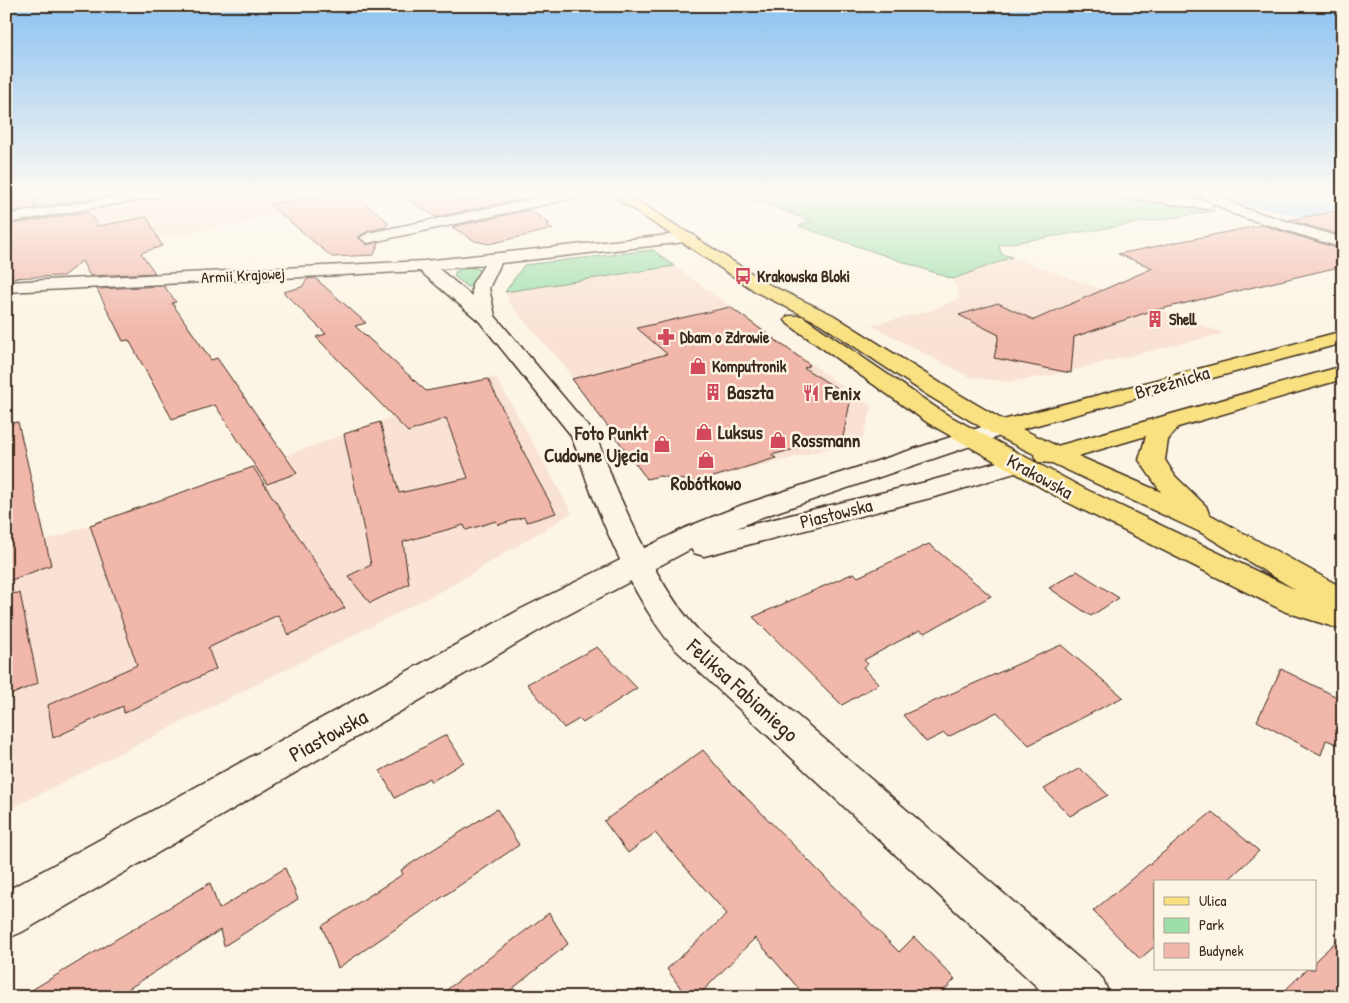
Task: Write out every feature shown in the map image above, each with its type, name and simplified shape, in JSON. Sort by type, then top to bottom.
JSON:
[{"type":"main road","name":"Krakowska","points":[[691,240],[764,289],[826,319],[937,391],[1000,428],[1210,525],[1343,602]]},
{"type":"main road","name":"Krakowska","points":[[764,289],[774,301],[798,322],[910,400],[970,437],[1073,494],[1297,604],[1343,618]]},
{"type":"main road","name":"Brzeźnicka","points":[[1000,428],[1343,337]]},
{"type":"main road","name":"Brzeźnicka","points":[[1019,464],[1169,423],[1343,372]]},
{"type":"main road","points":[[1169,423],[1156,440],[1152,460],[1157,471],[1165,481],[1210,525]]},
{"type":"street","name":"Armii Krajowej","points":[[6,287],[424,266],[672,240]]},
{"type":"street","points":[[1328,240],[1343,245]]},
{"type":"street","name":"Feliksa Fabianiego","points":[[486,317],[480,289],[481,283],[494,265],[493,260]]},
{"type":"street","name":"Feliksa Fabianiego","points":[[424,266],[486,317],[581,432],[591,451],[604,490],[646,562],[671,623],[688,641],[1085,997]]},
{"type":"street","name":"Piastowska","points":[[6,916],[533,618],[646,562],[695,535],[752,511],[1000,428]]},
{"type":"street","name":"Piastowska","points":[[646,562],[932,489],[1019,464]]},
{"type":"shaded area","points":[[110,240],[152,240],[116,247]]},
{"type":"shaded area","points":[[1012,257],[1224,333],[1048,376],[1008,382],[969,377],[871,325],[929,311],[960,298],[953,279]]},
{"type":"shaded area","name":"Baszta","points":[[674,266],[872,407],[862,440],[699,482],[659,476],[647,479],[572,379],[567,369],[509,303],[505,292]]},
{"type":"shaded area","points":[[496,377],[572,513],[449,587],[6,811],[6,555],[396,416],[463,390],[461,384]]},
{"type":"green space","points":[[839,240],[1032,240],[999,245],[1001,254],[1012,257],[953,279]]},
{"type":"green space","points":[[653,250],[674,266],[505,292],[524,265]]},
{"type":"green space","points":[[469,267],[479,269],[480,271],[472,286],[467,287],[454,276],[456,271]]},
{"type":"building","points":[[6,240],[159,240],[162,246],[141,253],[155,273],[90,276],[82,261],[63,276],[6,278]]},
{"type":"building","points":[[312,240],[361,240],[367,245],[379,242],[374,255],[332,257]]},
{"type":"building","points":[[473,240],[507,240],[489,244]]},
{"type":"building","points":[[1188,240],[1310,240],[1343,250],[1343,266],[1148,312],[1074,337],[1071,373],[994,358],[999,335],[959,315],[998,303],[1034,320],[1153,268],[1118,254]]},
{"type":"building","points":[[315,278],[366,323],[355,326],[426,391],[488,379],[535,475],[556,513],[527,522],[524,517],[498,525],[496,521],[466,530],[464,525],[403,542],[409,584],[370,603],[348,576],[371,565],[344,434],[380,422],[399,493],[468,478],[446,418],[408,432],[316,337],[326,334],[283,292],[302,287],[307,279]]},
{"type":"building","points":[[164,286],[176,302],[172,303],[211,360],[217,358],[297,473],[267,484],[215,405],[172,419],[129,340],[123,341],[97,289]]},
{"type":"building","name":"Baszta","points":[[730,307],[810,365],[804,368],[851,397],[843,437],[771,455],[776,458],[697,482],[659,476],[647,479],[572,379],[667,354],[637,328]]},
{"type":"building","points":[[18,422],[51,565],[6,582],[6,424]]},
{"type":"building","points":[[253,467],[345,608],[289,635],[278,615],[208,648],[216,669],[124,713],[123,706],[53,738],[48,705],[137,665],[90,525]]},
{"type":"building","points":[[929,544],[991,596],[925,633],[920,630],[864,660],[868,664],[863,667],[879,684],[842,705],[753,617],[854,573],[858,577]]},
{"type":"building","points":[[1077,571],[1119,598],[1091,616],[1049,588]]},
{"type":"building","points":[[20,593],[38,683],[6,697],[6,594]]},
{"type":"building","points":[[1061,645],[1123,697],[1029,745],[997,712],[948,737],[944,733],[926,742],[903,715]]},
{"type":"building","points":[[597,647],[637,688],[583,723],[579,719],[564,728],[527,684]]},
{"type":"building","points":[[1281,669],[1343,700],[1343,746],[1326,740],[1321,755],[1257,721]]},
{"type":"building","points":[[446,735],[464,762],[431,782],[429,778],[395,798],[380,771]]},
{"type":"building","points":[[703,750],[726,777],[899,952],[914,937],[955,979],[938,997],[806,997],[755,938],[697,997],[687,997],[667,969],[727,914],[655,833],[628,853],[604,821]]},
{"type":"building","points":[[1080,768],[1108,795],[1070,816],[1044,789]]},
{"type":"building","points":[[497,809],[519,845],[338,968],[322,926],[403,874],[401,870]]},
{"type":"building","points":[[1212,812],[1259,851],[1228,880],[1154,880],[1154,947],[1140,959],[1093,911]]},
{"type":"building","points":[[285,868],[298,899],[224,946],[220,930],[116,997],[20,997],[210,883],[219,909]]},
{"type":"building","points":[[549,913],[568,944],[502,997],[437,997]]},
{"type":"building","points":[[1343,935],[1343,997],[1278,997],[1306,970],[1316,970],[1316,960]]},
{"type":"place","name":"Krakowska Bloki","points":[[743,276]]},
{"type":"place","name":"Shell","points":[[1155,319]]},
{"type":"place","name":"Dbam o Zdrowie","points":[[666,337]]},
{"type":"place","name":"Komputronik","points":[[698,366]]},
{"type":"place","name":"Baszta","points":[[713,392]]},
{"type":"place","name":"Fenix","points":[[811,393]]},
{"type":"place","name":"Luksus","points":[[704,432]]},
{"type":"place","name":"Rossmann","points":[[778,440]]},
{"type":"place","name":"Foto Punkt Cudowne Ujęcia","points":[[662,444]]},
{"type":"place","name":"Robótkowo","points":[[706,460]]}]
